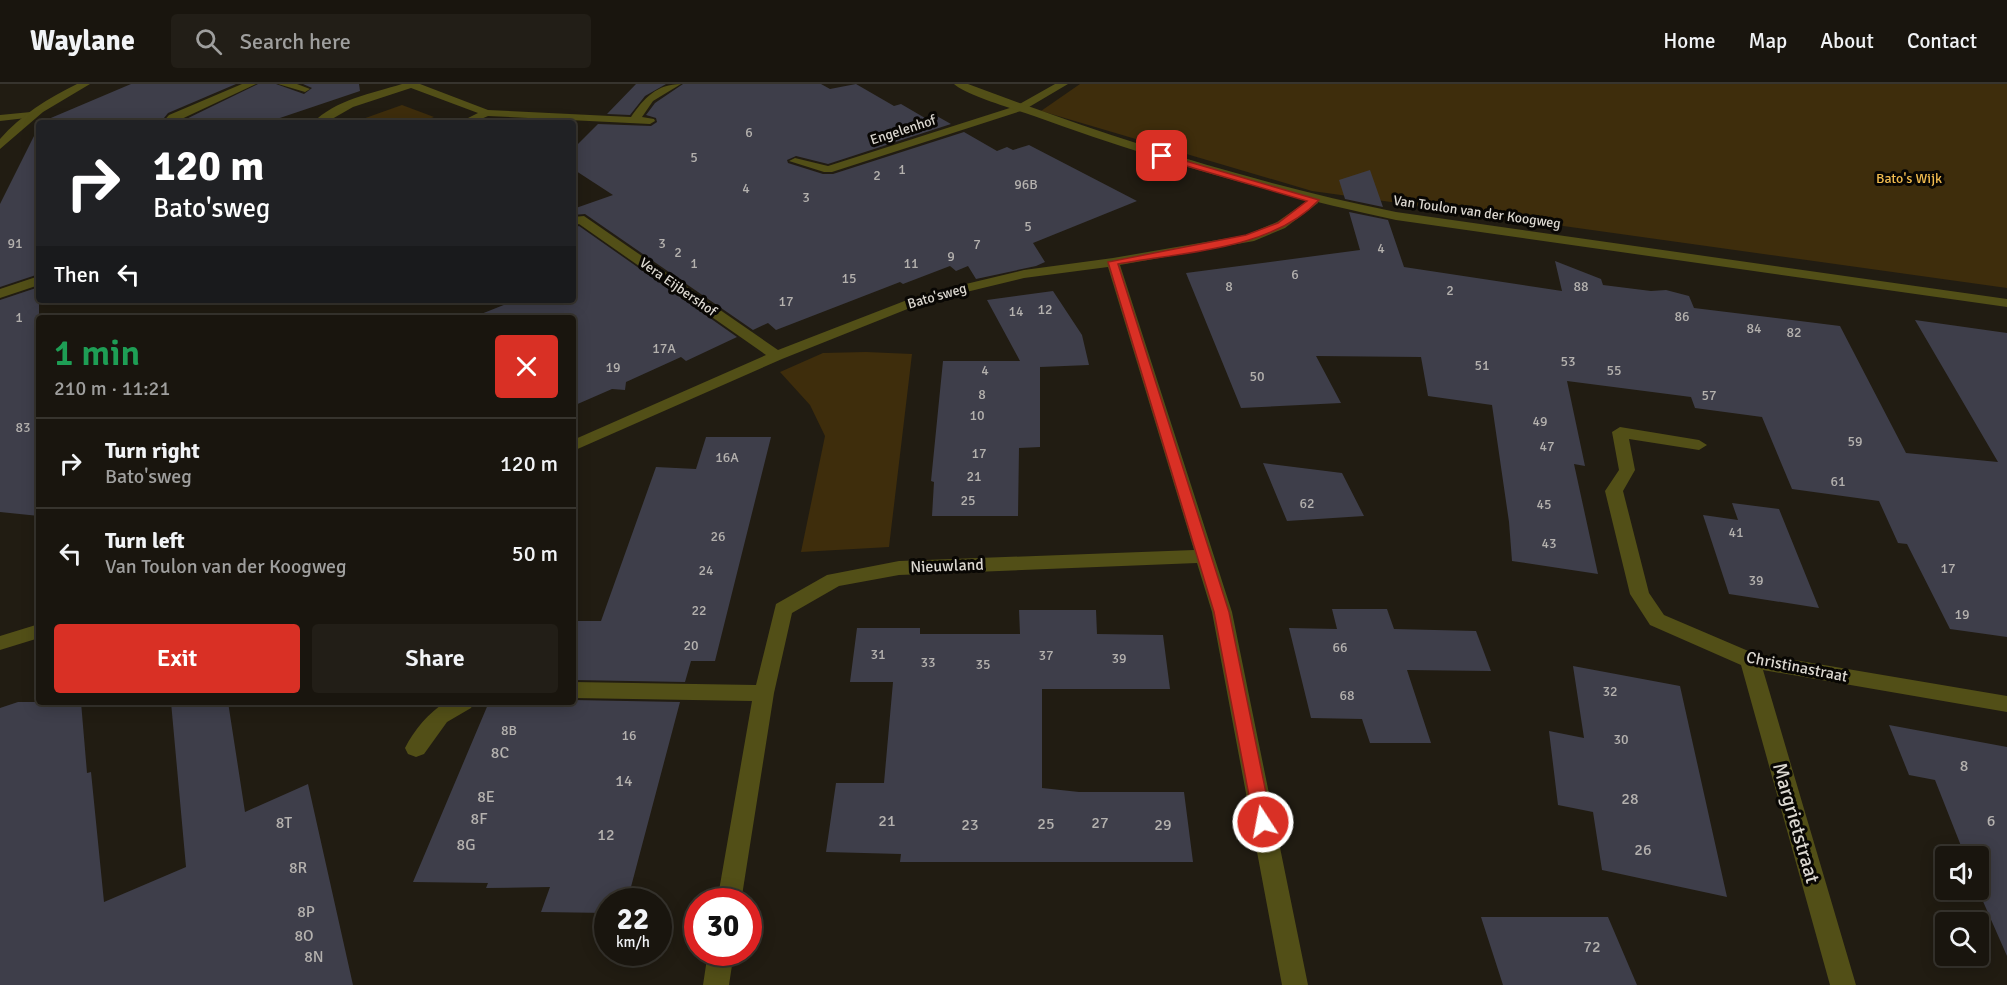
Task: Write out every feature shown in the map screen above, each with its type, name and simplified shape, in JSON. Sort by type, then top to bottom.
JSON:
[{"type":"street","points":[[0,146],[31,115],[54,99],[85,84]]},
{"type":"street","points":[[170,120],[251,84]]},
{"type":"street","points":[[283,84],[305,89]]},
{"type":"street","points":[[321,120],[349,103],[411,84],[487,113],[650,121]]},
{"type":"street","points":[[635,119],[649,99],[675,84]]},
{"type":"street","name":"Van Toulon van der Koogweg","points":[[959,84],[1140,150],[1314,200],[1396,216],[2007,303]]},
{"type":"street","name":"Engelenhof","points":[[795,161],[828,170],[1020,108],[1063,84]]},
{"type":"street","points":[[470,120],[487,113]]},
{"type":"street","points":[[0,118],[31,115]]},
{"type":"street","name":"Bato'sweg","points":[[576,445],[777,356],[920,299],[1024,274],[1113,262],[1249,238],[1281,225],[1314,200]]},
{"type":"street","name":"Vera Eijbershof","points":[[576,219],[777,356]]},
{"type":"street","points":[[1113,262],[1222,612],[1295,985]]},
{"type":"street","points":[[0,294],[36,281]]},
{"type":"street","name":"Christinastraat","points":[[1699,445],[1620,432],[1626,470],[1614,491],[1640,594],[1657,620],[1750,660],[2007,704]]},
{"type":"street","name":"Nieuwland","points":[[731,888],[764,693],[783,609],[834,580],[899,568],[1206,556]]},
{"type":"street","points":[[0,643],[36,632]]},
{"type":"street","name":"Margrietstraat","points":[[1750,660],[1842,985]]},
{"type":"street","points":[[576,690],[764,693]]},
{"type":"street","points":[[416,747],[440,716],[459,705]]},
{"type":"street","points":[[716,985],[719,966]]},
{"type":"green space","name":"Bato's Wijk","points":[[1080,84],[2007,84],[2007,288],[1312,191],[1041,111]]},
{"type":"green space","points":[[402,105],[434,117],[426,120],[360,120]]},
{"type":"green space","points":[[823,353],[912,354],[889,547],[801,552],[825,436],[810,405],[780,372]]},
{"type":"building","points":[[131,84],[236,84],[168,113],[162,120],[46,120]]},
{"type":"building","points":[[258,84],[276,84],[304,94],[312,88],[303,84],[359,84],[360,91],[274,120],[184,120]]},
{"type":"building","points":[[636,84],[666,84],[645,96],[630,115],[607,114]]},
{"type":"building","points":[[683,84],[821,84],[830,89],[856,84],[894,106],[901,104],[925,118],[935,115],[951,124],[828,164],[796,156],[787,160],[788,163],[823,174],[833,174],[964,132],[997,151],[1007,147],[1013,150],[1029,145],[1137,201],[1033,243],[1045,262],[1036,266],[976,279],[968,266],[956,271],[950,266],[903,284],[900,282],[776,330],[768,323],[753,330],[585,214],[576,215],[576,208],[613,195],[576,171],[576,146],[598,124],[651,126],[657,122],[656,118],[646,115],[655,103]]},
{"type":"building","points":[[36,132],[36,275],[0,287],[0,204]]},
{"type":"building","points":[[1370,170],[1383,207],[1345,199],[1339,180]]},
{"type":"building","points":[[1349,212],[1388,220],[1404,267],[1562,291],[1555,261],[1601,279],[1603,285],[1651,291],[1666,290],[1689,296],[1694,308],[1840,326],[1906,453],[1998,462],[1915,320],[2007,333],[2007,637],[1950,629],[1907,544],[1898,543],[1879,501],[1792,489],[1762,417],[1695,408],[1691,397],[1567,381],[1585,466],[1574,464],[1598,574],[1512,561],[1509,522],[1492,405],[1428,396],[1421,357],[1316,356],[1341,403],[1241,408],[1186,273],[1360,250]]},
{"type":"building","points":[[579,226],[737,337],[686,361],[681,357],[626,382],[625,390],[612,389],[576,405],[576,315],[478,315],[508,303],[576,303],[576,227]]},
{"type":"building","points":[[36,288],[36,303],[39,303],[39,315],[36,315],[36,516],[0,512],[0,300]]},
{"type":"building","points":[[1053,291],[1082,335],[1089,365],[1040,367],[1040,447],[1019,448],[1018,516],[932,516],[934,482],[931,481],[943,361],[1020,361],[987,300]]},
{"type":"building","points":[[706,437],[771,437],[715,661],[691,661],[685,682],[576,680],[576,621],[601,621],[656,467],[696,469]]},
{"type":"building","points":[[1263,463],[1342,473],[1364,516],[1287,521]]},
{"type":"building","points":[[1732,503],[1779,509],[1819,608],[1729,594],[1703,515],[1738,520]]},
{"type":"building","points":[[1332,609],[1387,609],[1394,629],[1476,631],[1491,671],[1407,670],[1431,743],[1370,743],[1362,719],[1311,718],[1289,628],[1337,629]]},
{"type":"building","points":[[1019,610],[1096,610],[1097,634],[1163,635],[1170,689],[1042,689],[1042,788],[1079,792],[1184,792],[1193,862],[900,862],[901,854],[826,852],[836,783],[884,783],[893,682],[850,682],[857,628],[920,628],[920,634],[1020,634]]},
{"type":"building","points":[[1573,666],[1680,686],[1727,897],[1602,870],[1593,812],[1558,805],[1549,731],[1584,738]]},
{"type":"building","points":[[576,700],[680,702],[631,888],[594,888],[594,913],[541,912],[550,887],[486,888],[488,883],[413,882],[488,705],[576,705]]},
{"type":"building","points":[[18,702],[36,702],[36,705],[81,705],[87,773],[91,772],[104,902],[186,867],[171,705],[228,705],[245,812],[308,784],[353,985],[0,985],[0,708]]},
{"type":"building","points":[[1889,725],[2007,747],[2007,956],[1982,900],[1989,900],[1989,846],[1961,846],[1935,780],[1909,775]]},
{"type":"building","points":[[1481,917],[1608,917],[1637,985],[1503,985]]},
{"type":"route","points":[[1162,156],[1314,200],[1281,225],[1249,238],[1113,262],[1222,612],[1263,822]]}]
